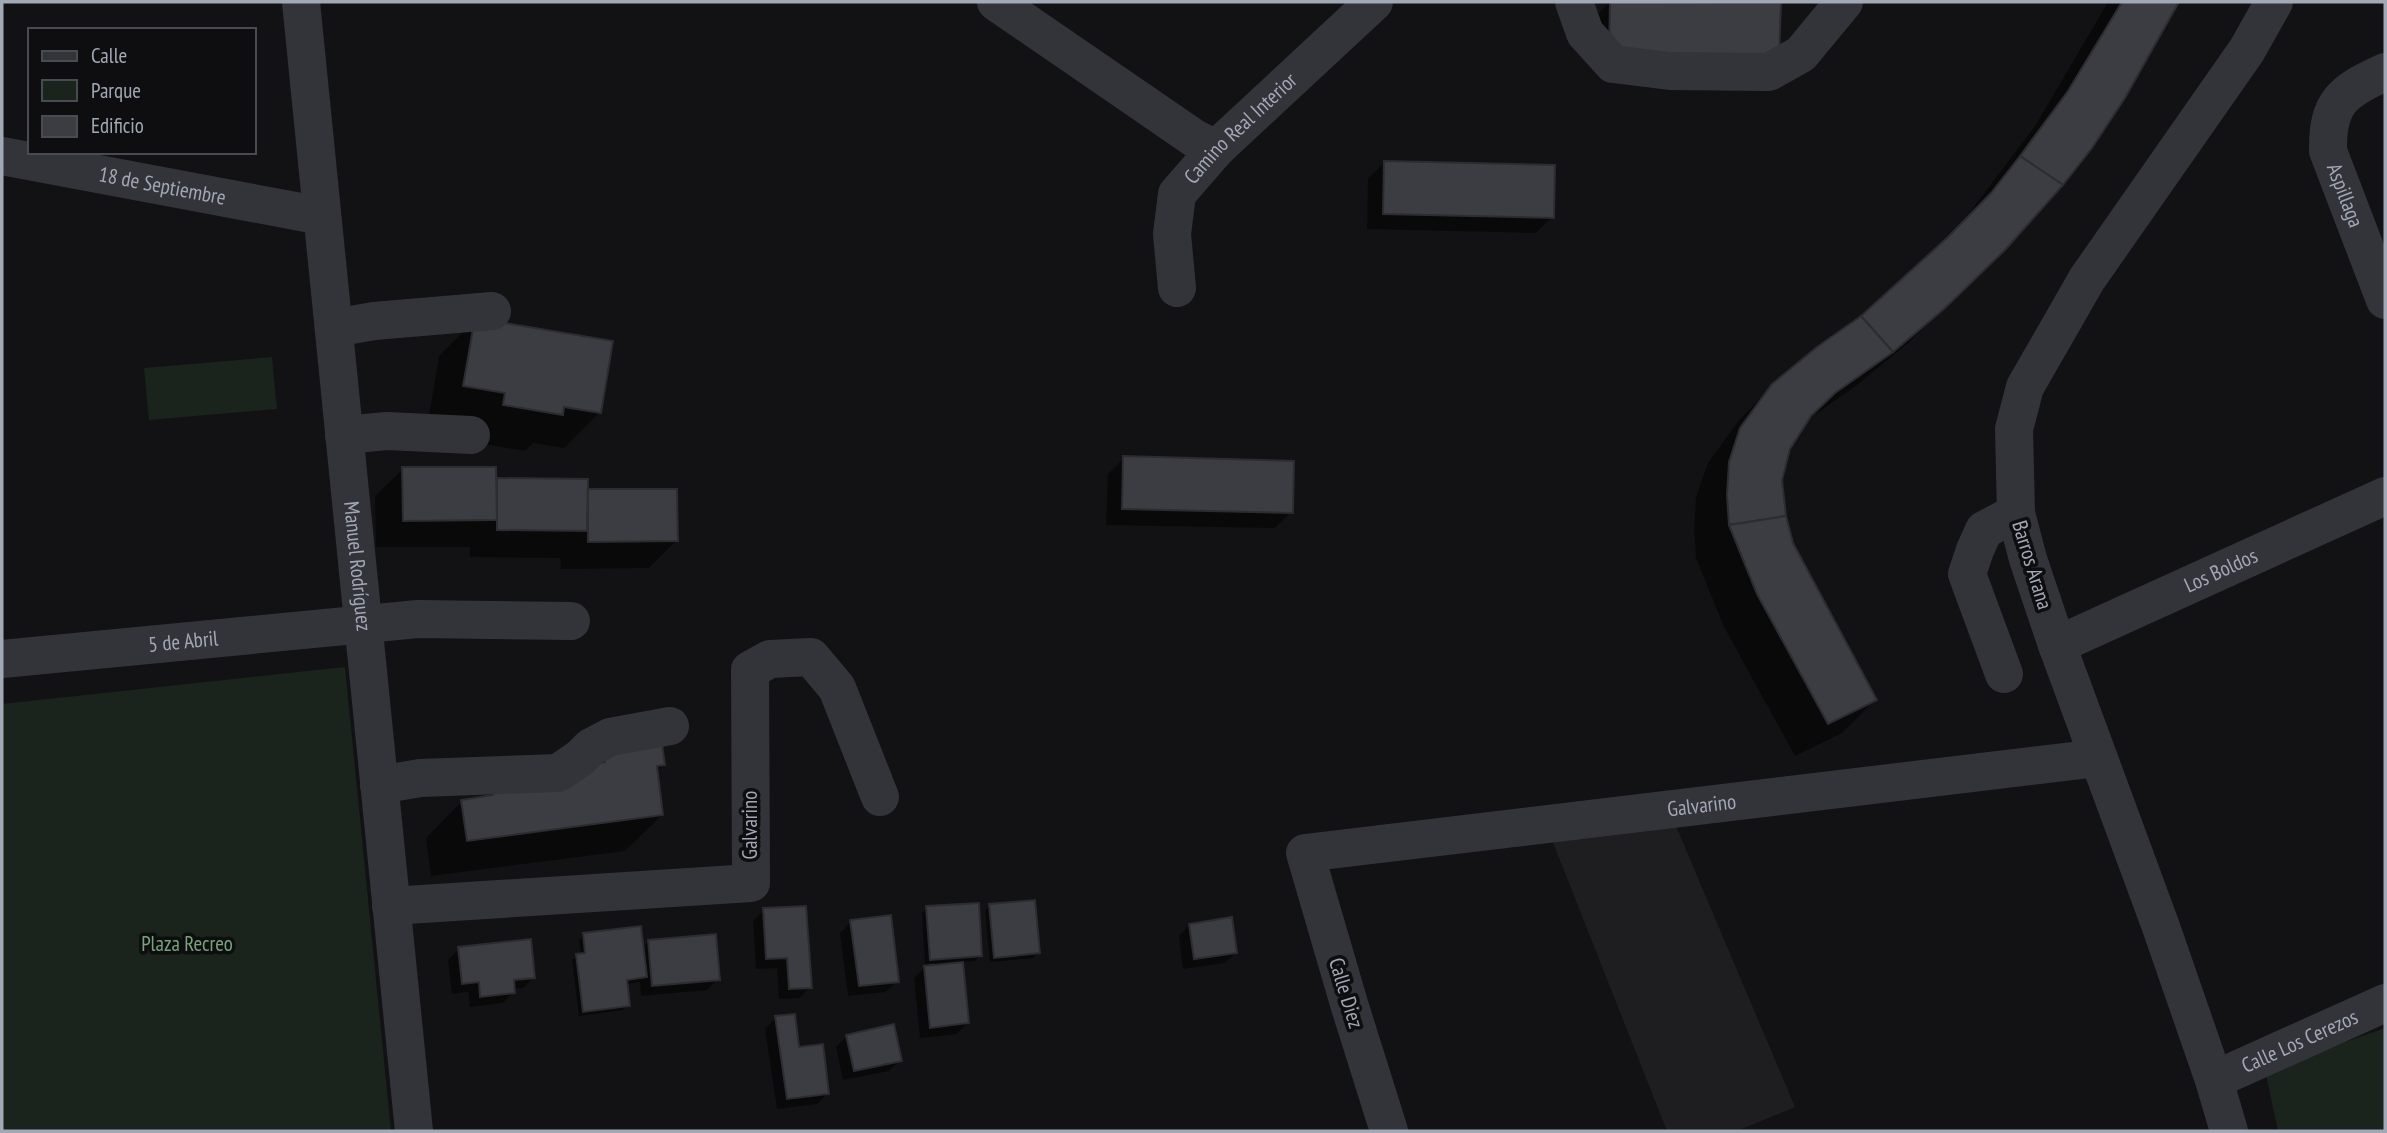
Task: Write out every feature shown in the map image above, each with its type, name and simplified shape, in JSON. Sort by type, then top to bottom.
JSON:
[{"type":"street","name":"Manuel Rodríguez","points":[[301,2],[414,1131]]},
{"type":"street","points":[[996,2],[1194,138],[1216,149]]},
{"type":"street","name":"Camino Real Interior","points":[[1177,288],[1172,234],[1177,194],[1216,149],[1374,2]]},
{"type":"street","points":[[1574,2],[1585,33],[1613,64],[1670,71],[1769,72],[1801,54],[1844,2]]},
{"type":"street","name":"Barros Arana","points":[[2229,1131],[2161,926],[2028,559],[2016,513],[2014,429],[2025,387],[2087,279],[2247,50],[2274,2]]},
{"type":"street","name":"Aspillaga","points":[[2385,72],[2361,83],[2344,96],[2332,113],[2328,129],[2328,151],[2385,300]]},
{"type":"street","name":"18 de Septiembre","points":[[2,156],[323,216]]},
{"type":"street","points":[[334,328],[374,321],[492,311]]},
{"type":"street","points":[[344,435],[387,431],[471,435]]},
{"type":"street","name":"Los Boldos","points":[[2057,645],[2385,496]]},
{"type":"street","points":[[2004,674],[1967,574],[1984,530],[2016,513]]},
{"type":"street","name":"5 de Abril","points":[[2,659],[418,620],[571,621]]},
{"type":"street","name":"Galvarino","points":[[391,906],[751,883],[750,670],[770,659],[811,657],[837,688],[880,797]]},
{"type":"street","points":[[379,785],[420,778],[558,774],[591,747],[610,737],[670,726]]},
{"type":"street","name":"Galvarino","points":[[1305,853],[2098,758]]},
{"type":"street","name":"Calle Diez","points":[[1305,853],[1389,1131]]},
{"type":"street","name":"Calle Los Cerezos","points":[[2214,1080],[2385,1003]]},
{"type":"shaded area","points":[[1673,819],[1795,1107],[1737,1131],[1667,1131],[1552,840]]},
{"type":"green space","points":[[272,357],[277,409],[149,420],[144,368]]},
{"type":"green space","name":"Plaza Recreo","points":[[345,667],[391,1131],[2,1131],[2,704]]},
{"type":"green space","points":[[2385,1028],[2385,1131],[2278,1131],[2265,1070]]},
{"type":"building","points":[[1610,2],[1781,3],[1779,56],[1609,52]]},
{"type":"building","points":[[2122,2],[2179,2],[2125,98],[2092,148],[2063,185],[2020,156],[2068,91]]},
{"type":"building","points":[[2020,156],[2063,185],[2005,250],[1944,309],[1893,352],[1861,316],[1948,237],[1991,193]]},
{"type":"building","points":[[1384,161],[1555,165],[1554,218],[1383,214]]},
{"type":"building","points":[[1861,316],[1893,352],[1835,393],[1811,416],[1790,449],[1782,480],[1786,516],[1729,525],[1729,462],[1740,428],[1772,384]]},
{"type":"building","points":[[475,318],[613,341],[601,413],[564,407],[563,415],[503,405],[505,393],[463,386]]},
{"type":"building","points":[[1123,456],[1294,461],[1293,513],[1122,509]]},
{"type":"building","points":[[402,467],[496,467],[497,520],[403,521]]},
{"type":"building","points":[[497,478],[588,479],[587,531],[497,530]]},
{"type":"building","points":[[588,489],[677,489],[678,541],[588,542]]},
{"type":"building","points":[[1786,516],[1793,543],[1877,700],[1828,724],[1757,594],[1729,525]]},
{"type":"building","points":[[661,737],[665,765],[657,766],[663,815],[467,841],[461,800],[493,795],[491,787],[605,762],[602,745]]},
{"type":"building","points":[[1035,900],[1040,953],[994,958],[989,904]]},
{"type":"building","points":[[979,903],[982,956],[930,960],[926,906]]},
{"type":"building","points":[[806,906],[812,988],[789,989],[787,958],[766,959],[763,908]]},
{"type":"building","points":[[891,915],[899,982],[859,986],[850,920]]},
{"type":"building","points":[[1232,917],[1237,953],[1194,959],[1189,924]]},
{"type":"building","points":[[641,926],[647,977],[627,980],[630,1006],[583,1012],[576,954],[585,953],[583,933]]},
{"type":"building","points":[[716,934],[720,980],[652,986],[648,940]]},
{"type":"building","points":[[531,939],[535,978],[514,980],[515,993],[480,997],[479,982],[462,984],[458,947]]},
{"type":"building","points":[[963,962],[969,1023],[930,1028],[924,966]]},
{"type":"building","points":[[795,1014],[799,1047],[823,1044],[829,1094],[787,1099],[775,1016]]},
{"type":"building","points":[[894,1024],[902,1061],[854,1071],[846,1035]]}]
